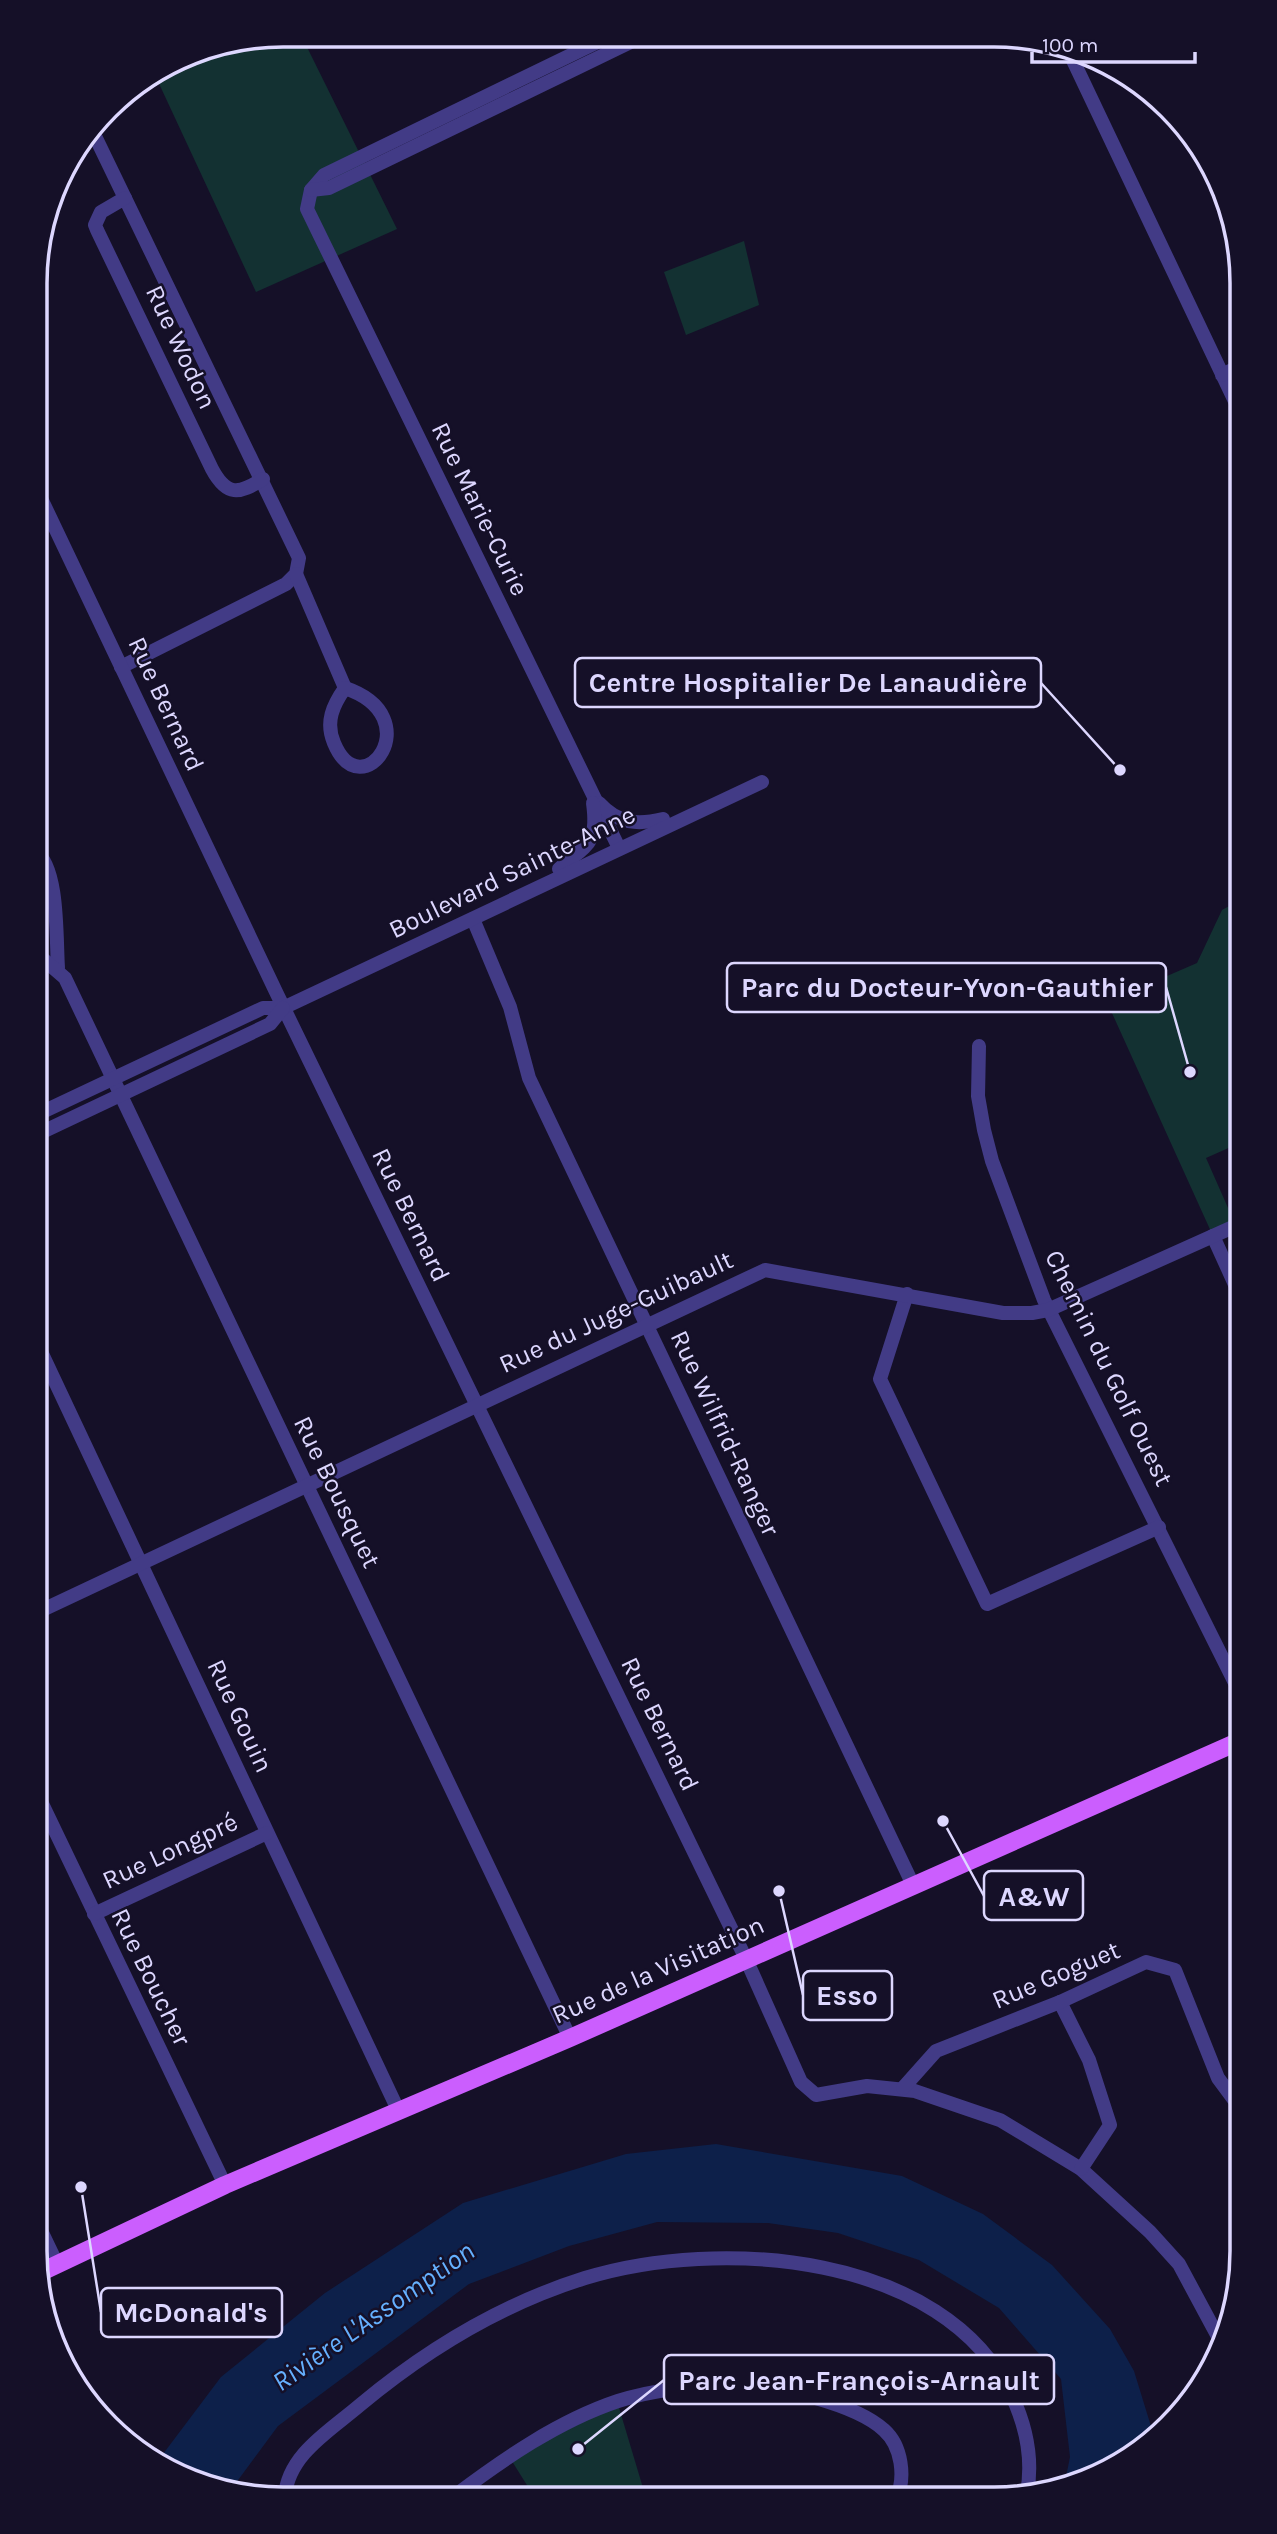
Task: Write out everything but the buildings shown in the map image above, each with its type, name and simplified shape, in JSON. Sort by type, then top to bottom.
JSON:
[{"type":"main road","name":"Rue de la Visitation","points":[[48,2268],[225,2185],[570,2038],[1229,1746]]},
{"type":"street","points":[[311,190],[324,175],[587,47]]},
{"type":"street","points":[[311,190],[329,188],[620,47]]},
{"type":"street","points":[[1074,62],[1230,391]]},
{"type":"street","name":"Rue Wodon","points":[[97,139],[299,558],[296,574],[345,688]]},
{"type":"street","name":"Rue Marie-Curie","points":[[311,190],[307,209],[619,848]]},
{"type":"street","name":"Rue Wodon","points":[[125,198],[101,212],[95,225],[212,469],[221,484],[231,490],[242,492],[263,479]]},
{"type":"street","points":[[1222,375],[1230,371]]},
{"type":"street","name":"Rue Bernard","points":[[48,513],[283,1008],[746,1959],[801,2082],[816,2095],[867,2086],[903,2088],[1000,2120],[1081,2169],[1150,2232],[1179,2264],[1215,2331]]},
{"type":"street","points":[[121,667],[286,584],[296,574]]},
{"type":"street","points":[[345,688],[360,693],[372,703],[387,730],[386,748],[376,761],[364,766],[350,764],[343,757],[334,744],[330,728],[332,706],[345,688]]},
{"type":"street","points":[[542,885],[565,864],[577,858],[590,842],[594,812],[586,782]]},
{"type":"street","name":"Boulevard Sainte-Anne","points":[[48,1110],[263,1008],[283,1008],[670,823],[762,782]]},
{"type":"street","points":[[593,797],[606,811],[621,819],[648,824],[662,819],[670,823]]},
{"type":"street","name":"Rue Bousquet","points":[[48,870],[51,879],[58,968]]},
{"type":"street","name":"Rue Wilfrid-Ranger","points":[[473,919],[510,1007],[528,1078],[913,1885]]},
{"type":"street","name":"Rue Bousquet","points":[[48,961],[58,968],[65,978],[570,2038]]},
{"type":"street","name":"Boulevard Sainte-Anne","points":[[48,1130],[270,1024],[283,1008]]},
{"type":"street","name":"Chemin du Golf Ouest","points":[[979,1046],[978,1096],[989,1151],[1048,1310],[1229,1672]]},
{"type":"street","name":"Rue du Juge-Guibault","points":[[47,1608],[765,1270],[1003,1313],[1048,1310],[1230,1229]]},
{"type":"street","points":[[1213,1236],[1230,1272]]},
{"type":"street","points":[[907,1294],[880,1380],[987,1604],[1159,1527]]},
{"type":"street","name":"Rue Gouin","points":[[47,1365],[400,2112]]},
{"type":"street","name":"Rue Boucher","points":[[47,1813],[225,2185]]},
{"type":"street","name":"Rue Longpré","points":[[94,1914],[267,1833]]},
{"type":"street","name":"Rue Goguet","points":[[903,2088],[936,2051],[1059,2002],[1146,1962],[1175,1970],[1218,2078],[1229,2093]]},
{"type":"street","points":[[1059,2002],[1089,2060],[1110,2125],[1081,2169]]},
{"type":"street","points":[[47,2243],[57,2264]]},
{"type":"street","points":[[288,2487],[295,2465],[313,2444],[376,2392],[438,2348],[482,2322],[586,2278],[671,2262],[715,2259],[795,2263],[853,2275],[897,2289],[934,2309],[983,2352],[1004,2380],[1027,2439],[1029,2484]]},
{"type":"street","points":[[468,2487],[539,2439],[584,2414],[653,2392],[741,2385],[797,2393],[865,2416],[886,2431],[898,2455],[902,2472],[899,2487]]},
{"type":"green space","points":[[307,47],[397,229],[256,292],[159,83],[193,65],[238,52]]},
{"type":"green space","points":[[744,241],[759,305],[686,335],[664,272]]},
{"type":"green space","points":[[1230,906],[1230,1148],[1206,1158],[1230,1211],[1230,1229],[1213,1236],[1107,1002],[1197,963],[1222,910]]},
{"type":"green space","points":[[617,2401],[643,2487],[528,2487],[510,2458]]},
{"type":"water","name":"Rivière L'Assomption","points":[[716,2144],[902,2176],[983,2214],[1052,2265],[1110,2329],[1134,2371],[1151,2426],[1125,2447],[1066,2475],[1070,2457],[1061,2379],[999,2308],[919,2260],[838,2233],[768,2223],[657,2222],[569,2246],[469,2284],[278,2426],[237,2482],[193,2469],[163,2453],[221,2377],[325,2293],[463,2203],[626,2154]]},
{"type":"place","name":"Centre Hospitalier De Lanaudière","points":[[1120,770]]},
{"type":"place","name":"Parc du Docteur-Yvon-Gauthier","points":[[1190,1072]]},
{"type":"place","name":"A&W","points":[[943,1821]]},
{"type":"place","name":"Esso","points":[[779,1891]]},
{"type":"place","name":"McDonald's","points":[[81,2187]]},
{"type":"place","name":"Parc Jean-François-Arnault","points":[[578,2449]]}]
